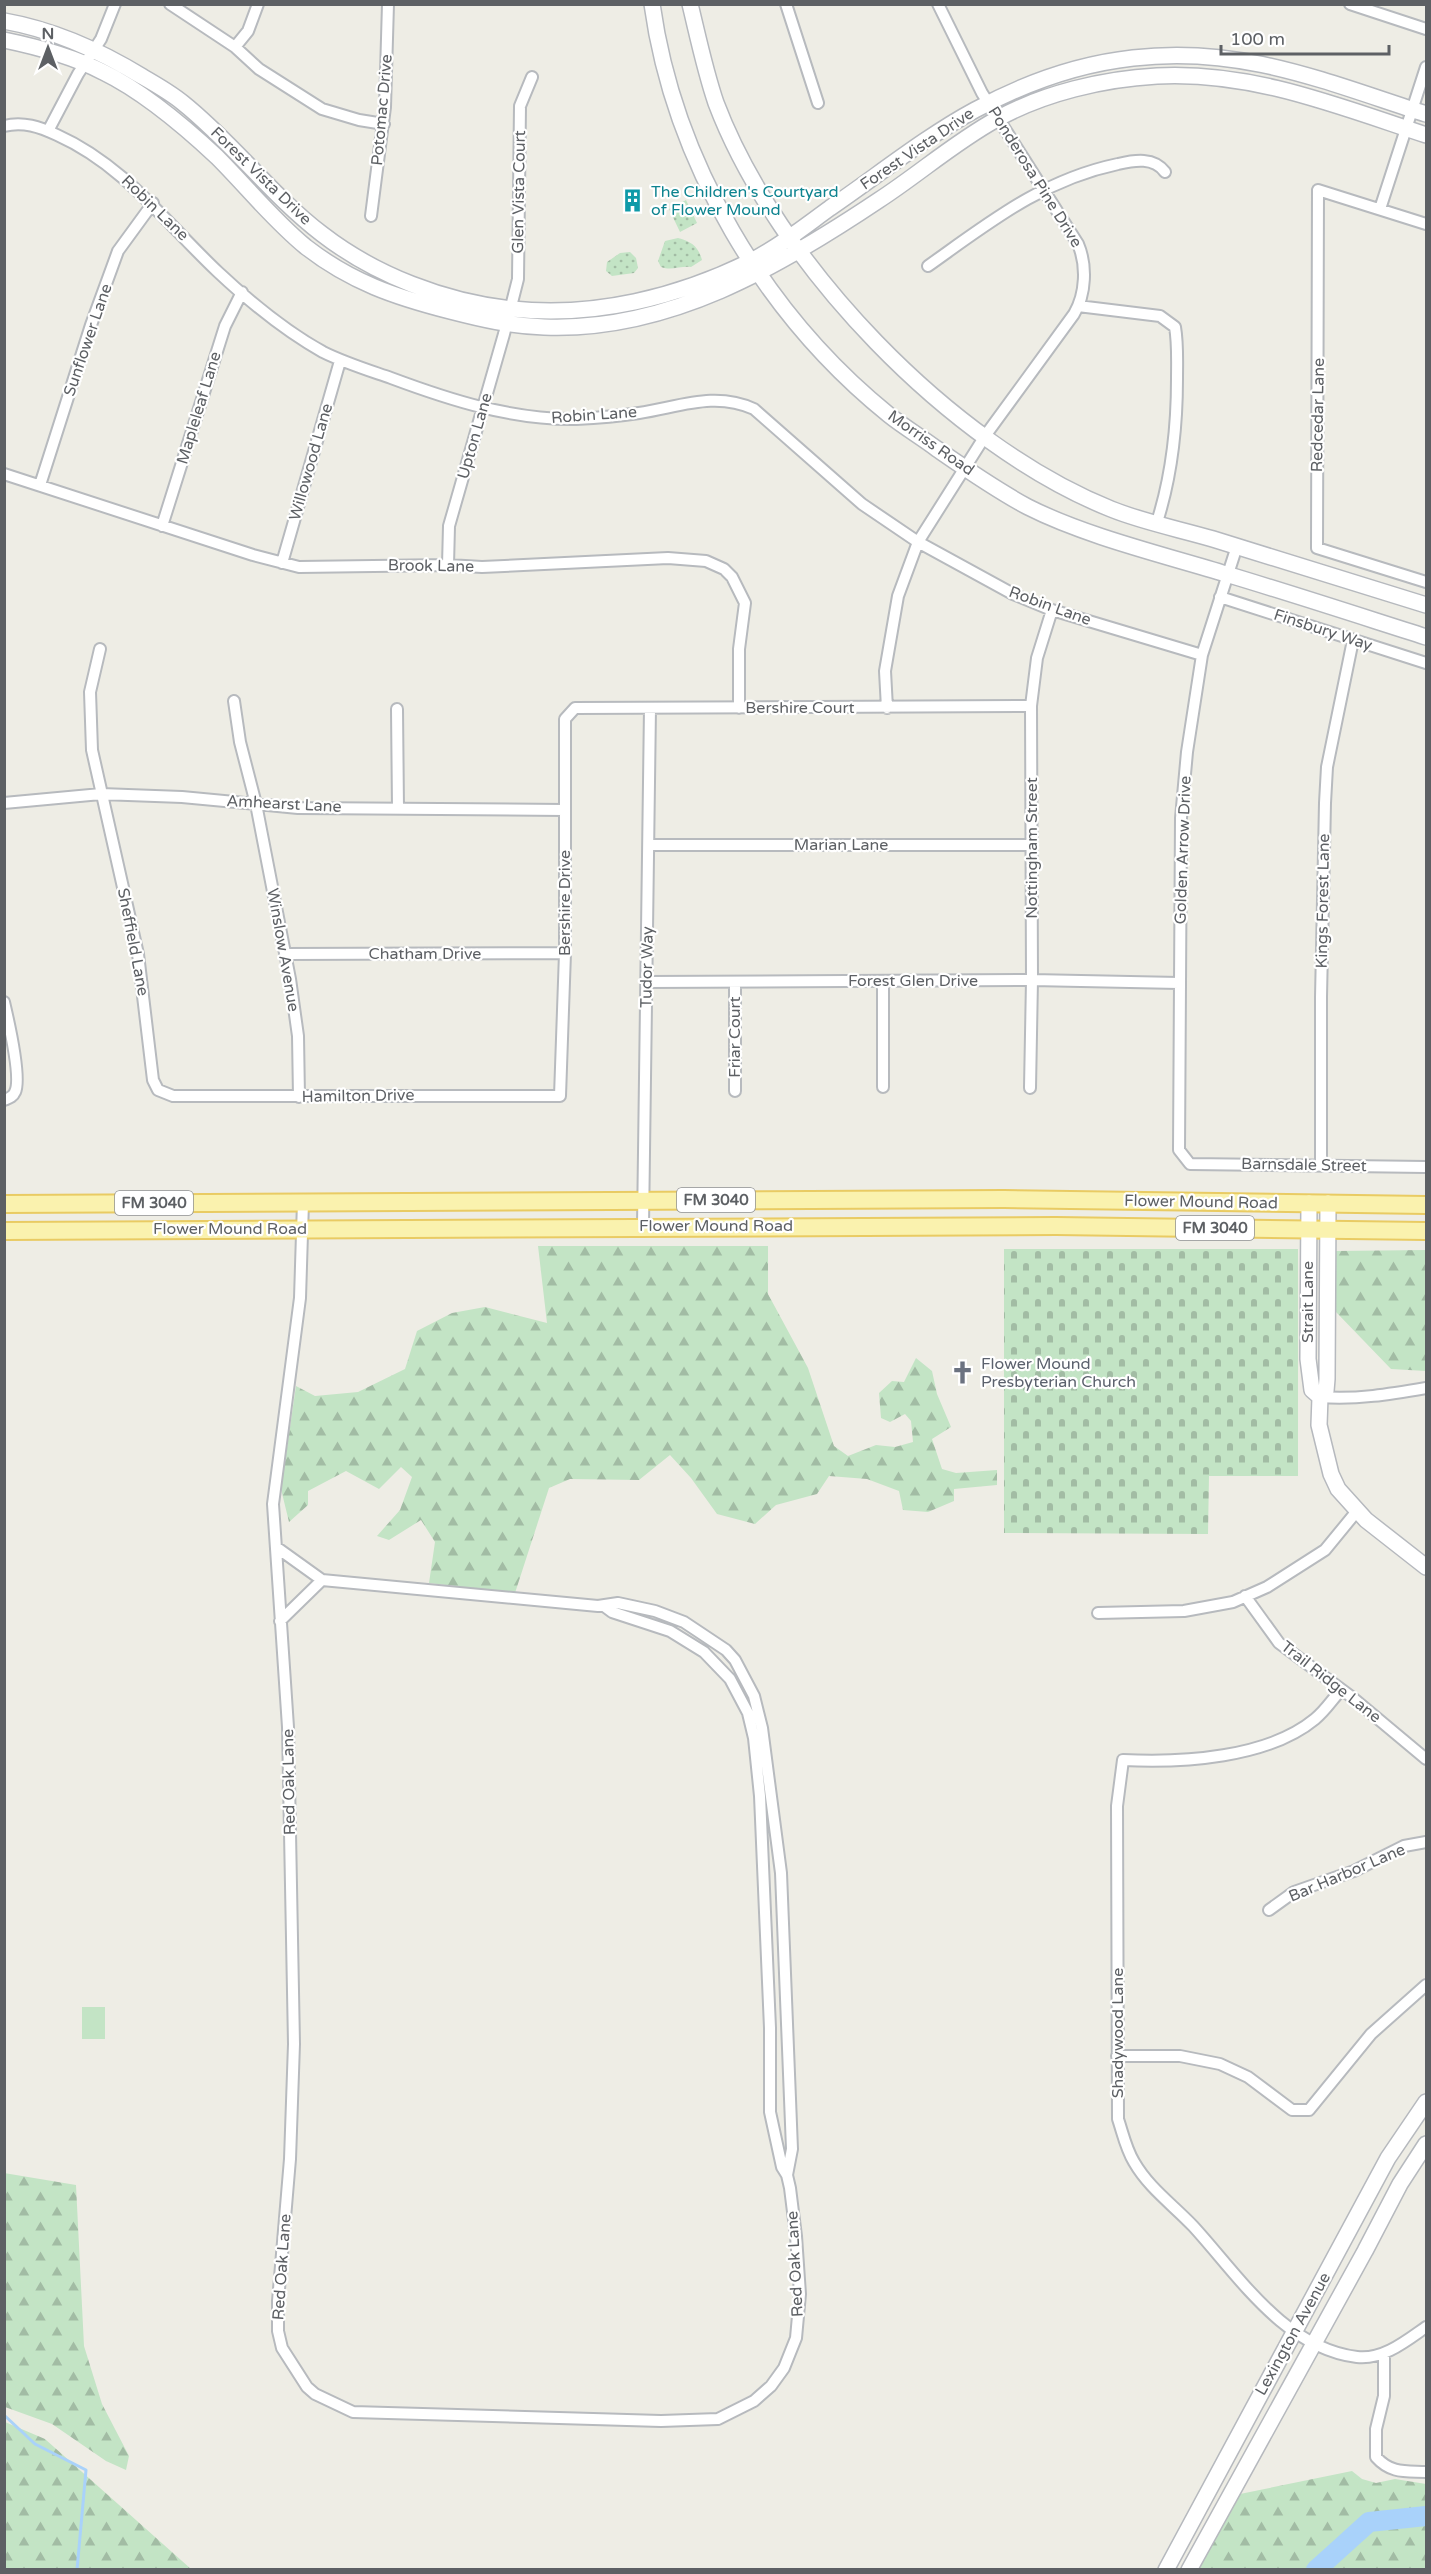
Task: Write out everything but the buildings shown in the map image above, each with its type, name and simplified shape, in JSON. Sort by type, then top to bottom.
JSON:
[{"type":"main road","name":"Morriss Road","points":[[652,4],[676,108],[696,159],[730,229],[771,294],[826,357],[889,415],[966,469],[1039,511],[1084,529],[1426,637]]},
{"type":"main road","points":[[690,4],[716,103],[765,201],[799,252],[867,332],[932,395],[1023,464],[1067,489],[1112,509],[1426,605]]},
{"type":"main road","name":"Forest Vista Drive","points":[[4,21],[32,26],[94,49],[182,101],[225,141],[285,204],[324,236],[384,273],[440,293],[511,309],[555,311],[635,302],[754,268],[799,252],[881,200],[999,118],[1050,97],[1096,83],[1137,77],[1178,75],[1238,80],[1273,86],[1426,135]]},
{"type":"main road","name":"Forest Vista Drive","points":[[4,40],[43,48],[103,72],[173,118],[218,159],[285,229],[337,268],[369,287],[406,300],[507,325],[582,328],[622,322],[674,309],[754,268],[788,237],[942,131],[989,103],[1086,66],[1133,58],[1181,55],[1223,57],[1268,64],[1420,112]]},
{"type":"main road","points":[[1004,1198],[1004,1228]]},
{"type":"main road","name":"Flower Mound Road","points":[[4,1204],[1004,1198],[1426,1205]]},
{"type":"main road","name":"Strait Lane","points":[[1309,1203],[1308,1359],[1312,1390],[1320,1397]]},
{"type":"main road","name":"Strait Lane","points":[[1328,1203],[1327,1379],[1326,1390],[1320,1397],[1319,1425],[1334,1482],[1358,1511],[1426,1567]]},
{"type":"main road","name":"Flower Mound Road","points":[[4,1231],[643,1226],[1426,1231]]},
{"type":"main road","name":"Lexington Avenue","points":[[1166,2570],[1388,2158],[1426,2102]]},
{"type":"main road","name":"Lexington Avenue","points":[[1189,2570],[1400,2184],[1426,2144]]},
{"type":"street","points":[[48,131],[94,49],[115,4]]},
{"type":"street","points":[[170,4],[235,47],[259,69],[322,109],[359,120],[384,124]]},
{"type":"street","points":[[235,47],[248,31],[258,4]]},
{"type":"street","name":"Potomac Drive","points":[[371,216],[384,124],[388,4]]},
{"type":"street","points":[[786,4],[818,103]]},
{"type":"street","name":"Ponderosa Pine Drive","points":[[887,708],[885,671],[898,596],[918,543],[985,436],[1078,306],[1084,282],[1082,253],[1044,188],[989,103],[959,49],[938,4]]},
{"type":"street","points":[[1350,4],[1426,29]]},
{"type":"street","points":[[1426,67],[1420,112],[1407,128],[1380,209],[1426,224]]},
{"type":"street","name":"Glen Vista Court","points":[[511,309],[518,279],[520,106],[532,77]]},
{"type":"street","name":"Robin Lane","points":[[4,126],[31,125],[81,146],[115,170],[153,203],[218,272],[284,327],[340,361],[420,391],[540,419],[578,419],[639,413],[703,400],[739,402],[754,409],[862,504],[918,543],[1013,594],[1052,610],[1202,656]]},
{"type":"street","points":[[928,266],[1044,188],[1087,171],[1126,162],[1152,161],[1165,172]]},
{"type":"street","name":"Redcedar Lane","points":[[1380,209],[1318,190],[1317,548],[1426,582]]},
{"type":"street","name":"Sunflower Lane","points":[[40,485],[91,325],[118,251],[153,203]]},
{"type":"street","name":"Mapleleaf Lane","points":[[162,526],[225,326],[242,292]]},
{"type":"street","points":[[1078,306],[1160,316],[1175,327],[1177,380],[1175,447],[1169,483],[1157,522]]},
{"type":"street","name":"Upton Lane","points":[[448,565],[450,526],[511,309]]},
{"type":"street","name":"Willowood Lane","points":[[282,563],[340,361]]},
{"type":"street","name":"Brook Lane","points":[[4,474],[162,526],[299,567],[448,565],[482,567],[668,558],[706,561],[719,566],[732,577],[746,603],[739,649],[739,708]]},
{"type":"street","name":"Golden Arrow Drive","points":[[1184,1158],[1179,1150],[1181,819],[1187,752],[1202,656],[1237,546]]},
{"type":"street","name":"Finsbury Way","points":[[1220,597],[1426,663]]},
{"type":"street","name":"Nottingham Street","points":[[1030,1088],[1031,706],[1037,658],[1052,610]]},
{"type":"street","name":"Kings Forest Lane","points":[[1321,1164],[1321,997],[1325,803],[1331,745],[1353,640]]},
{"type":"street","name":"Sheffield Lane","points":[[100,649],[89,706],[92,750],[138,954],[153,1080],[158,1090]]},
{"type":"street","name":"Winslow Avenue","points":[[234,701],[240,742],[256,804],[285,954],[298,1036],[299,1097]]},
{"type":"street","name":"Bershire Court","points":[[571,712],[575,708],[1031,706]]},
{"type":"street","name":"Tudor Way","points":[[643,1226],[650,845],[650,708]]},
{"type":"street","points":[[398,710],[398,808]]},
{"type":"street","name":"Bershire Drive","points":[[560,1096],[565,953],[565,719],[571,712]]},
{"type":"street","name":"Amhearst Lane","points":[[4,803],[101,794],[182,797],[298,808],[565,810]]},
{"type":"street","name":"Marian Lane","points":[[650,845],[1032,845]]},
{"type":"street","name":"Chatham Drive","points":[[285,954],[565,953]]},
{"type":"street","name":"Forest Glen Drive","points":[[646,982],[1032,980],[1179,983]]},
{"type":"street","points":[[883,1087],[884,981]]},
{"type":"street","name":"Friar Court","points":[[735,982],[735,1091]]},
{"type":"street","points":[[4,1002],[17,1077],[17,1090],[8,1099]]},
{"type":"street","name":"Hamilton Drive","points":[[158,1090],[173,1096],[560,1096]]},
{"type":"street","name":"Barnsdale Street","points":[[1184,1158],[1190,1164],[1426,1167]]},
{"type":"street","name":"Red Oak Lane","points":[[303,1202],[300,1298],[273,1503],[288,1727],[294,2044],[290,2159],[278,2331],[282,2348],[307,2387],[315,2394],[353,2412],[661,2421],[718,2419],[727,2415],[754,2401],[775,2383],[784,2368],[796,2338],[800,2294],[796,2236],[787,2175],[792,2149],[781,1873],[765,1748],[754,1696],[735,1659],[726,1650],[696,1630],[654,1611],[618,1603],[604,1606],[322,1580]]},
{"type":"street","points":[[1320,1397],[1367,1397],[1426,1388]]},
{"type":"street","points":[[1098,1613],[1184,1611],[1233,1602],[1267,1587],[1325,1550],[1358,1511]]},
{"type":"street","points":[[276,1546],[322,1580],[280,1621]]},
{"type":"street","name":"Trail Ridge Lane","points":[[1245,1596],[1279,1643],[1340,1691],[1353,1698],[1426,1760]]},
{"type":"street","name":"Red Oak Lane","points":[[604,1606],[612,1612],[670,1631],[704,1652],[730,1679],[748,1713],[754,1738],[760,1796],[770,2018],[770,2112],[782,2167],[787,2175]]},
{"type":"street","name":"Shadywood Lane","points":[[1340,1691],[1315,1719],[1289,1735],[1253,1748],[1193,1760],[1123,1760],[1117,1806],[1118,2119],[1127,2150],[1151,2187],[1186,2219],[1264,2307],[1293,2331],[1313,2343],[1356,2357],[1384,2353],[1426,2327]]},
{"type":"street","name":"Bar Harbor Lane","points":[[1269,1910],[1294,1892],[1354,1871],[1404,1846],[1426,1842]]},
{"type":"street","points":[[1117,2056],[1180,2056],[1220,2064],[1248,2077],[1292,2110],[1309,2110],[1371,2034],[1426,1985]]},
{"type":"street","points":[[1384,2353],[1384,2396],[1376,2429],[1376,2457],[1384,2466],[1398,2472],[1426,2472]]},
{"type":"green space","points":[[686,200],[697,223],[680,232],[669,209]]},
{"type":"green space","points":[[678,238],[694,245],[702,260],[691,267],[668,269],[661,267],[658,261],[665,241]]},
{"type":"green space","points":[[630,252],[636,258],[638,268],[634,273],[612,276],[606,271],[607,262],[620,253]]},
{"type":"green space","points":[[538,1246],[768,1246],[768,1294],[808,1368],[834,1446],[848,1456],[876,1445],[895,1447],[913,1442],[911,1421],[905,1414],[890,1422],[881,1418],[879,1393],[892,1381],[904,1382],[916,1358],[932,1371],[937,1394],[951,1427],[932,1439],[942,1469],[956,1473],[997,1470],[997,1485],[954,1489],[954,1501],[928,1512],[903,1510],[899,1491],[867,1479],[829,1476],[817,1494],[776,1505],[755,1524],[717,1514],[691,1478],[670,1455],[639,1480],[570,1479],[549,1488],[515,1593],[429,1583],[435,1542],[421,1520],[389,1540],[377,1536],[400,1510],[412,1477],[401,1467],[379,1489],[346,1471],[308,1491],[308,1505],[289,1522],[281,1489],[296,1386],[315,1396],[358,1392],[405,1369],[417,1331],[452,1313],[485,1307],[547,1323]]},
{"type":"green space","points":[[1004,1249],[1298,1249],[1298,1476],[1209,1476],[1208,1534],[1004,1533]]},
{"type":"green space","points":[[1426,1250],[1426,1371],[1391,1369],[1336,1312],[1336,1251]]},
{"type":"green space","points":[[82,2007],[105,2007],[105,2039],[82,2039]]},
{"type":"green space","points":[[4,2173],[76,2185],[84,2346],[102,2404],[129,2456],[126,2470],[106,2461],[52,2424],[5,2407]]},
{"type":"green space","points":[[5,2422],[45,2439],[191,2569],[5,2569]]},
{"type":"green space","points":[[1352,2471],[1362,2479],[1376,2483],[1395,2479],[1426,2484],[1426,2569],[1199,2569],[1240,2494]]},
{"type":"waterway","points":[[4,2415],[35,2444],[86,2470],[77,2570]]},
{"type":"waterway","points":[[1316,2570],[1369,2522],[1426,2516]]},
{"type":"place","name":"The Children's Courtyard of Flower Mound","points":[[633,201]]},
{"type":"place","name":"Flower Mound Presbyterian Church","points":[[963,1373]]}]
